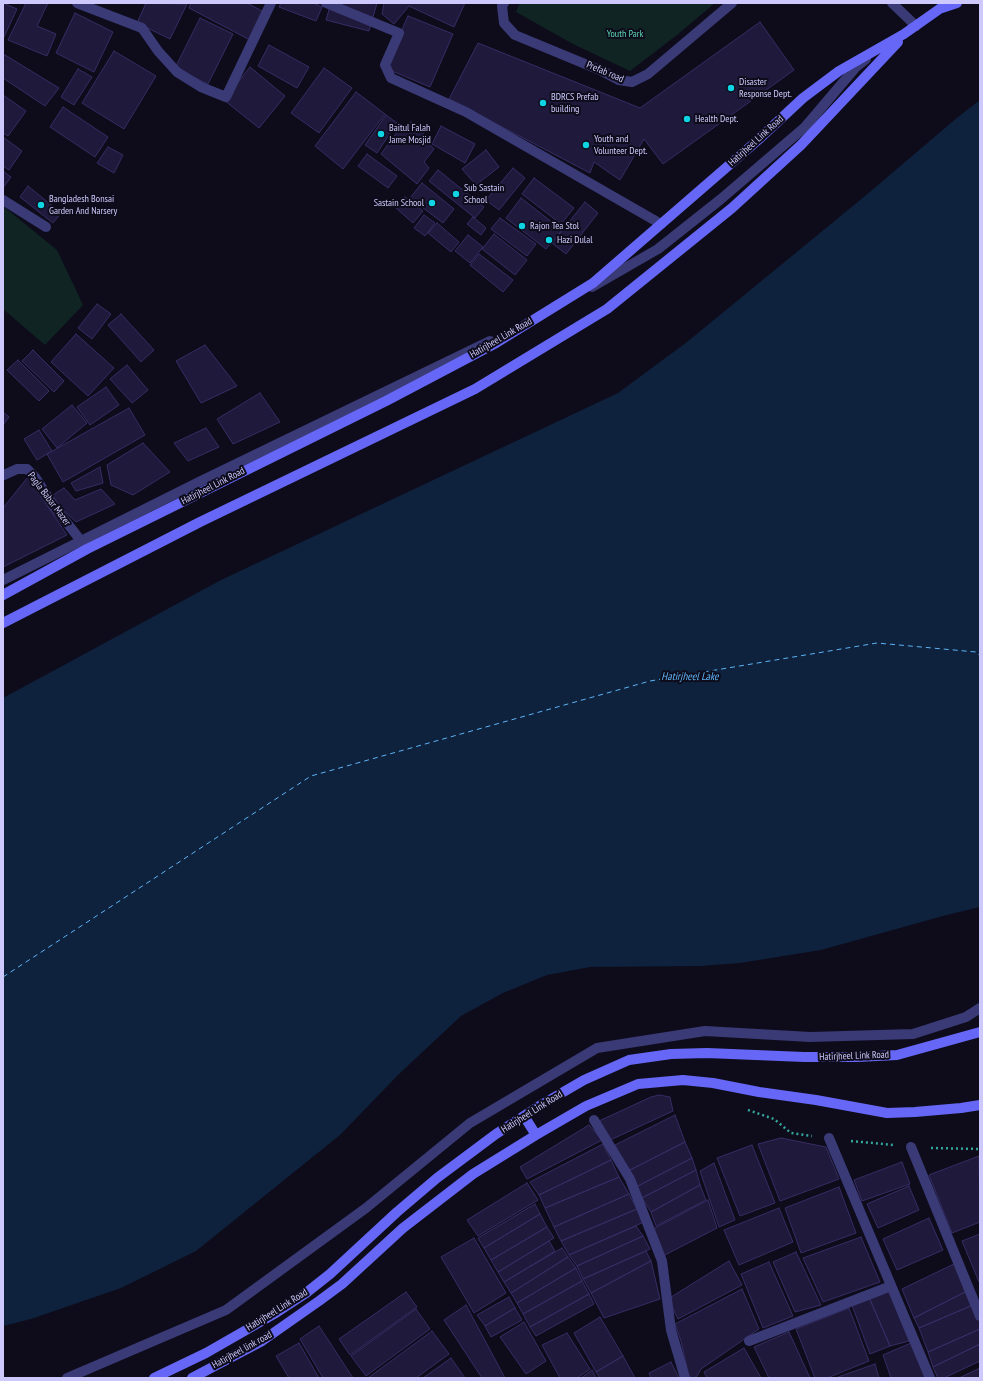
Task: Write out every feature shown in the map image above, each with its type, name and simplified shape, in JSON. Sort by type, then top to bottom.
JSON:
[{"type":"main road","points":[[944,6],[957,3]]},
{"type":"main road","name":"Hatirjheel Link Road","points":[[3,595],[87,549],[386,401],[496,343],[593,283],[758,140],[803,98],[839,71],[904,34],[944,6]]},
{"type":"main road","points":[[3,623],[200,522],[475,389],[607,309],[732,208],[801,145],[904,34]]},
{"type":"main road","name":"Hatirjheel Link Road","points":[[154,1378],[212,1350],[274,1314],[306,1293],[330,1274],[397,1212],[437,1178],[496,1134],[584,1080],[629,1060],[671,1054],[707,1053],[804,1057],[897,1055],[980,1032]]},
{"type":"main road","name":"Hatirjheel Link Road","points":[[292,1321],[342,1284],[403,1228],[473,1174],[586,1106],[638,1084],[683,1080],[713,1083],[887,1113],[922,1112],[980,1105]]},
{"type":"main road","points":[[524,1116],[536,1135]]},
{"type":"main road","name":"Hatirjheel link road","points":[[192,1378],[262,1341],[292,1321]]},
{"type":"street","points":[[77,3],[142,28],[158,51],[177,72],[201,87],[226,97],[271,3]]},
{"type":"street","points":[[326,3],[399,34],[385,65],[391,78],[466,112],[661,224]]},
{"type":"street","name":"Prefab road","points":[[504,3],[502,6],[504,23],[515,34],[602,71],[619,80],[632,82],[648,74],[732,3]]},
{"type":"street","points":[[892,3],[916,26]]},
{"type":"street","points":[[3,580],[215,474],[539,318],[658,249],[722,200],[805,127],[856,67],[917,21],[951,3]]},
{"type":"street","points":[[3,200],[46,227]]},
{"type":"street","name":"Pagla Babar Mazer","points":[[3,474],[4,475],[17,469],[27,469],[35,477],[53,505],[87,549]]},
{"type":"street","points":[[67,1378],[226,1310],[366,1208],[470,1123],[597,1048],[705,1031],[810,1037],[913,1034],[966,1017],[980,1008]]},
{"type":"street","points":[[594,1120],[630,1179],[662,1261],[671,1330],[685,1378]]},
{"type":"street","points":[[829,1138],[930,1378]]},
{"type":"street","points":[[911,1147],[980,1316]]},
{"type":"street","points":[[750,1341],[891,1286]]},
{"type":"path","points":[[747,1110],[774,1120],[791,1133],[911,1147],[980,1149]]},
{"type":"green space","name":"Youth Park","points":[[520,3],[715,3],[677,35],[630,71],[573,44],[516,12]]},
{"type":"green space","points":[[3,206],[57,250],[83,305],[45,345],[3,309]]},
{"type":"water","name":"Hatirjheel Lake","points":[[980,100],[980,907],[821,950],[740,963],[701,966],[590,967],[547,975],[503,993],[461,1016],[399,1074],[340,1135],[196,1251],[121,1288],[31,1319],[3,1326],[3,698],[221,580],[618,393],[687,342]]},
{"type":"building","points":[[3,3],[17,9],[3,39]]},
{"type":"building","points":[[26,3],[48,3],[37,26],[56,34],[47,56],[8,40]]},
{"type":"building","points":[[146,3],[187,4],[170,39],[137,23]]},
{"type":"building","points":[[191,3],[247,3],[264,12],[250,40],[189,8]]},
{"type":"building","points":[[281,3],[313,3],[322,7],[316,21],[279,7]]},
{"type":"building","points":[[331,3],[377,3],[369,31],[326,20]]},
{"type":"building","points":[[384,3],[465,3],[454,27],[409,6],[394,24],[382,14]]},
{"type":"building","points":[[75,13],[113,32],[94,72],[56,53]]},
{"type":"building","points":[[408,16],[453,34],[430,87],[385,68]]},
{"type":"building","points":[[200,18],[233,34],[208,84],[175,68]]},
{"type":"building","name":"BDRCS Prefab building","points":[[760,22],[794,70],[663,164],[644,139],[620,180],[594,162],[590,173],[449,99],[478,43],[640,108]]},
{"type":"building","points":[[269,45],[309,67],[297,88],[258,66]]},
{"type":"building","points":[[114,51],[156,76],[124,129],[82,103]]},
{"type":"building","points":[[5,55],[59,88],[45,106],[3,78],[3,58]]},
{"type":"building","points":[[250,67],[285,96],[259,128],[224,100]]},
{"type":"building","points":[[324,68],[352,88],[319,133],[291,113]]},
{"type":"building","points":[[78,69],[92,77],[74,105],[61,97]]},
{"type":"building","points":[[356,92],[385,114],[343,169],[315,146]]},
{"type":"building","points":[[3,95],[26,111],[8,136],[3,133]]},
{"type":"building","points":[[63,107],[108,137],[95,157],[50,127]]},
{"type":"building","name":"Baitul Falah Jame Mosjid","points":[[386,115],[397,123],[377,153],[365,145]]},
{"type":"building","points":[[411,122],[425,131],[422,136],[434,149],[424,162],[429,168],[417,184],[381,154],[403,124],[407,127]]},
{"type":"building","points":[[441,126],[475,144],[465,163],[432,144]]},
{"type":"building","points":[[3,137],[22,151],[9,170],[3,166]]},
{"type":"building","points":[[108,147],[123,155],[114,173],[97,163]]},
{"type":"building","points":[[486,150],[499,167],[476,185],[462,169]]},
{"type":"building","points":[[367,154],[397,176],[388,188],[358,166]]},
{"type":"building","points":[[513,168],[525,178],[499,210],[486,200]]},
{"type":"building","name":"Sub Sastain School","points":[[438,170],[484,207],[475,218],[429,181]]},
{"type":"building","points":[[3,171],[11,177],[3,188]]},
{"type":"building","points":[[534,178],[574,208],[561,224],[522,194]]},
{"type":"building","name":"Sastain School","points":[[422,183],[454,209],[443,223],[410,198]]},
{"type":"building","name":"Bangladesh Bonsai Garden And Narsery","points":[[28,186],[61,213],[53,223],[20,197]]},
{"type":"building","points":[[405,197],[423,211],[413,223],[396,208]]},
{"type":"building","points":[[521,198],[562,230],[546,249],[506,218]]},
{"type":"building","points":[[585,202],[598,213],[566,254],[552,243]]},
{"type":"building","points":[[424,215],[435,223],[425,236],[414,228]]},
{"type":"building","points":[[473,217],[486,228],[481,235],[467,224]]},
{"type":"building","points":[[500,218],[536,244],[527,256],[491,229]]},
{"type":"building","points":[[437,223],[459,242],[451,252],[428,233]]},
{"type":"building","points":[[494,234],[527,260],[515,275],[482,249]]},
{"type":"building","points":[[468,235],[483,247],[470,263],[455,251]]},
{"type":"building","points":[[479,254],[513,280],[503,292],[470,265]]},
{"type":"building","points":[[97,304],[111,314],[92,339],[78,328]]},
{"type":"building","points":[[121,314],[154,350],[141,362],[108,325]]},
{"type":"building","points":[[76,334],[114,368],[88,396],[51,362]]},
{"type":"building","points":[[205,345],[237,386],[201,403],[176,361]]},
{"type":"building","points":[[33,350],[64,381],[54,392],[22,361]]},
{"type":"building","points":[[18,360],[49,391],[39,401],[7,370]]},
{"type":"building","points":[[127,365],[148,390],[132,403],[110,379]]},
{"type":"building","points":[[106,387],[119,405],[90,425],[77,407]]},
{"type":"building","points":[[260,393],[280,422],[233,444],[217,419]]},
{"type":"building","points":[[72,405],[87,423],[57,448],[42,429]]},
{"type":"building","points":[[129,408],[145,435],[63,482],[47,454]]},
{"type":"building","points":[[3,412],[9,417],[3,425]]},
{"type":"building","points":[[206,428],[219,447],[188,461],[174,443]]},
{"type":"building","points":[[39,430],[52,451],[37,460],[24,439]]},
{"type":"building","points":[[143,443],[170,472],[133,495],[111,485],[107,465]]},
{"type":"building","points":[[100,467],[103,483],[76,491],[71,483]]},
{"type":"building","points":[[28,477],[67,535],[3,567],[3,508]]},
{"type":"building","points":[[64,488],[75,500],[101,489],[115,504],[76,522],[50,497]]},
{"type":"building","points":[[659,1095],[670,1097],[673,1111],[608,1141],[599,1121],[651,1097]]},
{"type":"building","points":[[675,1115],[685,1142],[628,1171],[615,1145]]},
{"type":"building","points":[[589,1125],[602,1140],[527,1179],[520,1167]]},
{"type":"building","points":[[781,1138],[826,1147],[839,1179],[780,1201],[758,1144]]},
{"type":"building","points":[[685,1142],[692,1158],[636,1187],[628,1171]]},
{"type":"building","points":[[603,1144],[611,1160],[539,1195],[530,1182]]},
{"type":"building","points":[[752,1145],[775,1203],[740,1216],[717,1158]]},
{"type":"building","points":[[979,1156],[980,1222],[952,1233],[929,1175]]},
{"type":"building","points":[[692,1158],[696,1170],[642,1198],[636,1187]]},
{"type":"building","points":[[611,1160],[619,1177],[545,1208],[539,1195]]},
{"type":"building","points":[[902,1162],[910,1184],[862,1201],[854,1180]]},
{"type":"building","points":[[714,1163],[735,1220],[719,1227],[700,1171]]},
{"type":"building","points":[[696,1170],[700,1185],[651,1212],[642,1198]]},
{"type":"building","points":[[619,1177],[629,1194],[554,1227],[545,1208]]},
{"type":"building","points":[[527,1183],[538,1200],[478,1236],[467,1220]]},
{"type":"building","points":[[700,1185],[706,1200],[656,1226],[651,1212]]},
{"type":"building","points":[[909,1186],[919,1210],[878,1228],[867,1204]]},
{"type":"building","points":[[839,1187],[856,1233],[801,1253],[785,1208]]},
{"type":"building","points":[[629,1194],[637,1209],[561,1241],[554,1227]]},
{"type":"building","points":[[708,1200],[717,1228],[663,1256],[653,1229]]},
{"type":"building","points":[[535,1204],[540,1214],[484,1248],[478,1238]]},
{"type":"building","points":[[779,1208],[793,1242],[739,1265],[724,1230]]},
{"type":"building","points":[[637,1209],[644,1222],[569,1255],[561,1241]]},
{"type":"building","points":[[540,1214],[547,1227],[491,1260],[484,1248]]},
{"type":"building","points":[[929,1218],[943,1250],[897,1270],[883,1239]]},
{"type":"building","points":[[636,1226],[643,1236],[577,1266],[569,1255]]},
{"type":"building","points":[[547,1227],[554,1238],[498,1272],[491,1260]]},
{"type":"building","points":[[980,1234],[980,1282],[979,1282],[962,1241]]},
{"type":"building","points":[[643,1236],[650,1249],[583,1279],[577,1266]]},
{"type":"building","points":[[861,1237],[880,1282],[823,1302],[803,1258]]},
{"type":"building","points":[[474,1238],[506,1293],[474,1313],[441,1257]]},
{"type":"building","points":[[549,1241],[555,1251],[504,1282],[498,1272]]},
{"type":"building","points":[[562,1248],[568,1257],[511,1293],[504,1282]]},
{"type":"building","points":[[646,1251],[651,1261],[591,1293],[583,1279]]},
{"type":"building","points":[[796,1252],[821,1305],[795,1312],[773,1262]]},
{"type":"building","points":[[568,1257],[576,1268],[517,1303],[511,1293]]},
{"type":"building","points":[[651,1261],[660,1299],[604,1318],[591,1293]]},
{"type":"building","points":[[729,1261],[742,1285],[678,1319],[668,1299]]},
{"type":"building","points":[[769,1262],[793,1316],[763,1328],[741,1274]]},
{"type":"building","points":[[956,1263],[969,1290],[914,1318],[902,1289]]},
{"type":"building","points":[[576,1268],[582,1281],[523,1314],[517,1303]]},
{"type":"building","points":[[582,1281],[589,1294],[530,1327],[523,1314]]},
{"type":"building","points":[[887,1286],[909,1341],[890,1346],[868,1295]]},
{"type":"building","points":[[742,1289],[759,1329],[701,1369],[697,1376],[694,1378],[689,1377],[681,1341],[675,1324]]},
{"type":"building","points":[[969,1290],[973,1305],[919,1328],[914,1318]]},
{"type":"building","points":[[406,1292],[417,1307],[350,1355],[339,1339]]},
{"type":"building","points":[[589,1294],[594,1304],[536,1336],[530,1327]]},
{"type":"building","points":[[868,1295],[890,1346],[870,1354],[850,1300]]},
{"type":"building","points":[[509,1297],[515,1308],[485,1326],[477,1315]]},
{"type":"building","points":[[466,1305],[505,1378],[482,1378],[444,1320]]},
{"type":"building","points":[[973,1305],[980,1321],[980,1329],[928,1352],[919,1328]]},
{"type":"building","points":[[515,1308],[522,1320],[491,1337],[485,1326]]},
{"type":"building","points":[[849,1308],[869,1361],[827,1378],[815,1378],[796,1329]]},
{"type":"building","points":[[416,1309],[430,1329],[366,1376],[351,1356]]},
{"type":"building","points":[[600,1317],[623,1356],[596,1372],[574,1333]]},
{"type":"building","points":[[524,1322],[546,1361],[526,1374],[500,1337]]},
{"type":"building","points":[[319,1326],[353,1378],[323,1378],[300,1339]]},
{"type":"building","points":[[980,1329],[980,1344],[933,1367],[928,1352]]},
{"type":"building","points":[[432,1331],[449,1354],[416,1378],[368,1378]]},
{"type":"building","points":[[789,1332],[810,1378],[769,1378],[754,1347]]},
{"type":"building","points":[[567,1333],[590,1369],[577,1378],[560,1378],[542,1345]]},
{"type":"building","points":[[299,1343],[319,1378],[289,1378],[276,1356]]},
{"type":"building","points":[[911,1343],[926,1378],[891,1378],[883,1355]]},
{"type":"building","points":[[980,1344],[980,1361],[944,1378],[938,1378],[933,1367]]},
{"type":"building","points":[[744,1348],[761,1378],[707,1378],[704,1372]]},
{"type":"building","points":[[623,1356],[635,1378],[600,1378],[596,1372]]},
{"type":"building","points":[[451,1358],[465,1378],[423,1378]]},
{"type":"building","points":[[671,1362],[679,1378],[651,1378],[649,1373]]},
{"type":"building","points":[[875,1364],[879,1378],[838,1377]]},
{"type":"building","points":[[980,1368],[980,1378],[959,1378]]},
{"type":"building","points":[[592,1370],[596,1378],[581,1378]]},
{"type":"ferry route","points":[[3,977],[311,776],[650,681],[877,643],[976,652],[980,656]]},
{"type":"place","name":"Disaster Response Dept.","points":[[731,88]]},
{"type":"place","name":"BDRCS Prefab building","points":[[543,103]]},
{"type":"place","name":"Health Dept.","points":[[687,119]]},
{"type":"place","name":"Baitul Falah Jame Mosjid","points":[[381,134]]},
{"type":"place","name":"Youth and Volunteer Dept.","points":[[586,145]]},
{"type":"place","name":"Sub Sastain School","points":[[456,194]]},
{"type":"place","name":"Sastain School","points":[[432,203]]},
{"type":"place","name":"Bangladesh Bonsai Garden And Narsery","points":[[41,205]]},
{"type":"place","name":"Rajon Tea Stol","points":[[522,226]]},
{"type":"place","name":"Hazi Dulal","points":[[549,240]]}]
